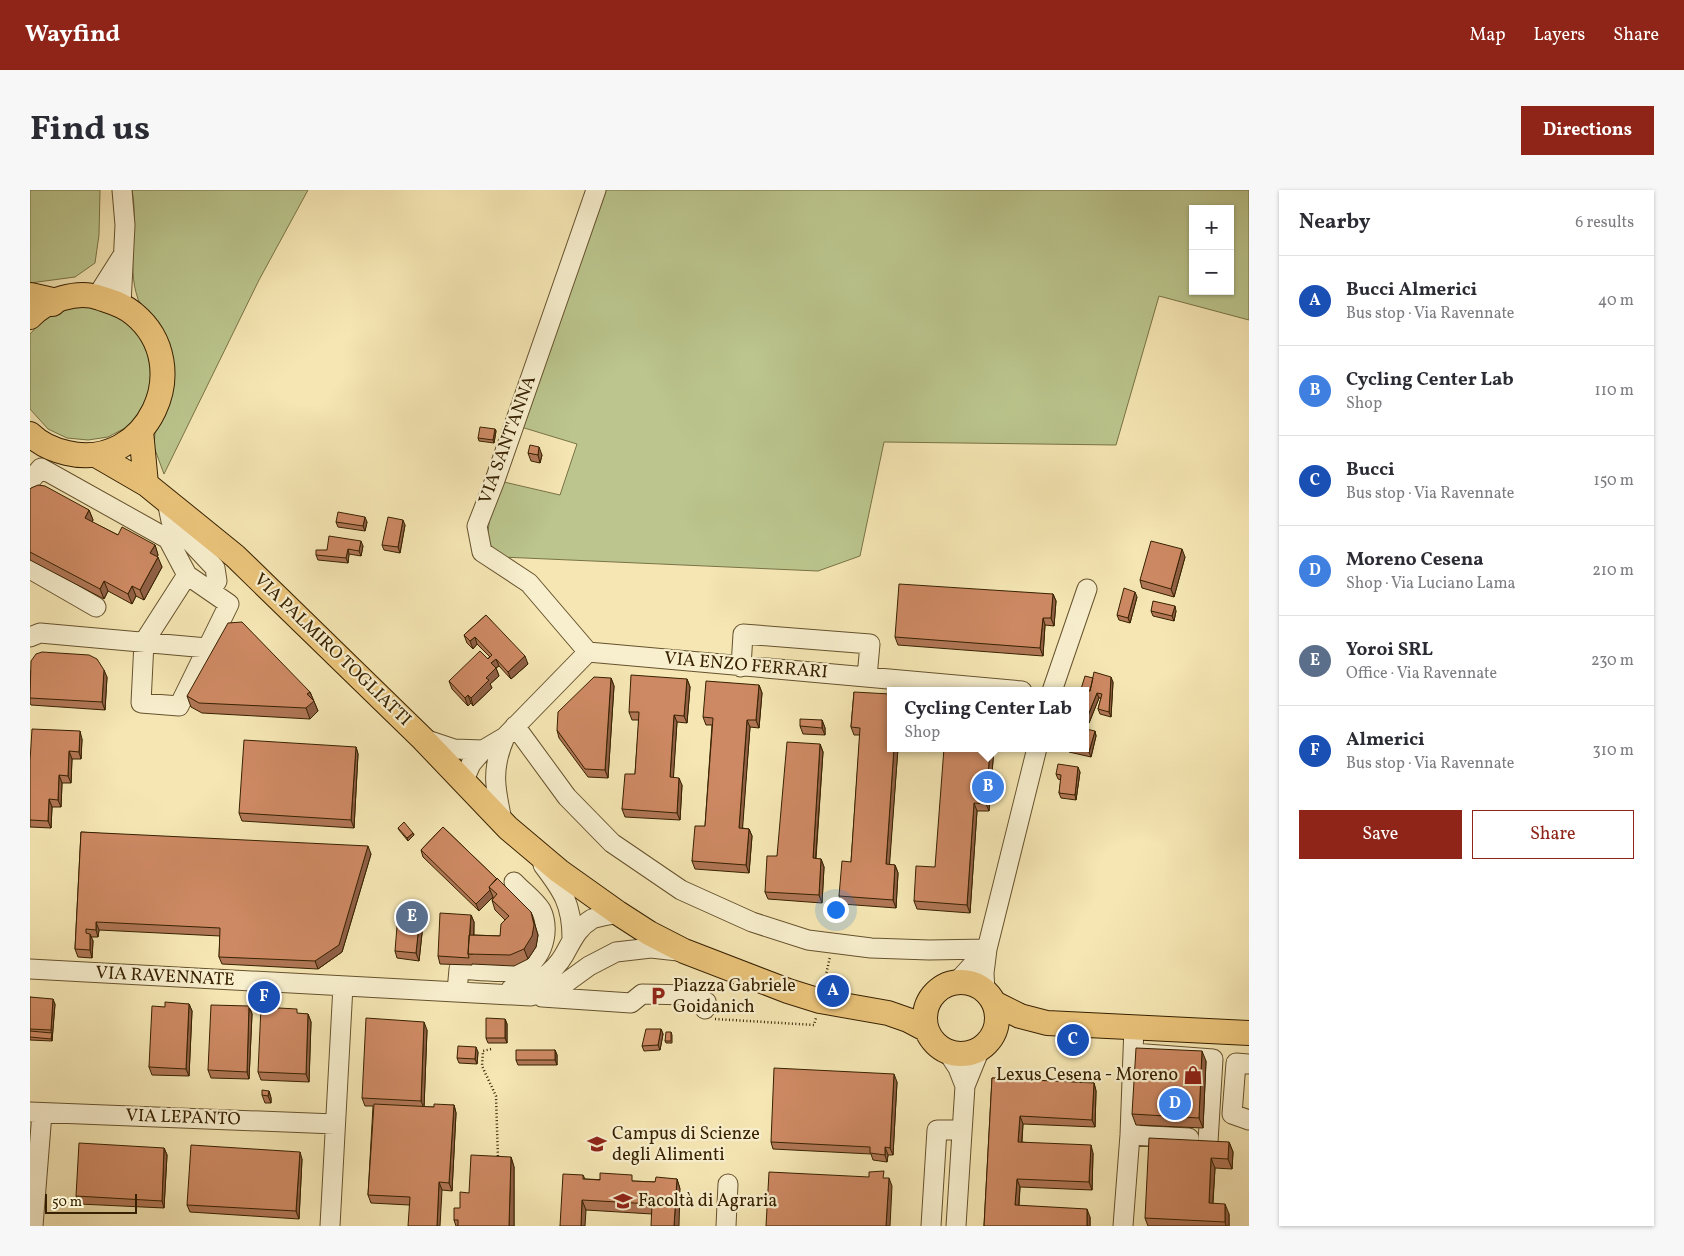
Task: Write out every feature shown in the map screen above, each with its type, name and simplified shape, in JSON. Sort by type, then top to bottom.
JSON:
[{"type":"main road","points":[[30,317],[41,299],[96,296],[121,305],[145,324],[158,346],[163,371],[162,388],[157,406],[141,431],[119,447],[96,455],[75,455],[55,450],[30,434]]},
{"type":"main road","points":[[141,431],[146,484]]},
{"type":"main road","name":"VIA PALMIRO TOGLIATTI","points":[[96,455],[146,484],[235,556],[423,739],[505,824],[559,871],[618,914]]},
{"type":"main road","name":"VIA RAVENNATE","points":[[618,914],[684,951],[788,991],[820,1001],[864,1008],[908,1020],[927,1030]]},
{"type":"main road","points":[[1047,1023],[986,1043],[964,1054],[947,1052],[932,1039],[927,1030],[926,1018],[933,997],[947,985],[956,983],[977,986],[990,997],[1020,1016],[1047,1023],[1239,1032]]},
{"type":"main road","name":"VIA RAVENNATE","points":[[864,1008],[906,1004],[933,997]]},
{"type":"main road","points":[[986,1043],[997,1020],[990,997]]},
{"type":"street","points":[[121,305],[126,225],[122,190]]},
{"type":"street","name":"VIA SANT'ANNA","points":[[588,652],[529,583],[482,552],[477,526],[495,480],[596,190]]},
{"type":"street","points":[[96,296],[124,254]]},
{"type":"street","points":[[30,481],[41,468],[168,539],[187,575],[229,604],[179,706],[141,703],[144,642],[187,575]]},
{"type":"street","points":[[167,501],[171,521],[215,568],[217,581],[210,591]]},
{"type":"street","points":[[30,569],[96,607]]},
{"type":"street","points":[[1053,687],[1087,589]]},
{"type":"street","points":[[30,637],[40,633],[207,648]]},
{"type":"street","points":[[741,666],[743,634],[870,644],[868,676]]},
{"type":"street","points":[[464,780],[471,764],[490,753],[588,652]]},
{"type":"street","name":"VIA ENZO FERRARI","points":[[588,652],[981,687]]},
{"type":"street","points":[[510,732],[567,797],[612,843],[681,890],[752,922],[808,940],[871,948],[987,949]]},
{"type":"street","points":[[423,739],[454,749],[490,753]]},
{"type":"street","points":[[990,997],[984,973],[987,949],[1037,752]]},
{"type":"street","points":[[490,753],[505,824]]},
{"type":"street","name":"VIA PALMIRO TOGLIATTI","points":[[505,824],[539,859],[562,890],[570,908],[572,938]]},
{"type":"street","points":[[457,992],[459,969],[514,971],[528,965],[540,952],[546,936],[546,921],[540,908],[514,882]]},
{"type":"street","name":"VIA RAVENNATE","points":[[480,993],[520,988],[541,979],[555,968],[572,938],[583,925],[594,918],[618,914]]},
{"type":"street","name":"VIA RAVENNATE","points":[[30,969],[530,996],[554,990],[603,958],[630,949],[651,948],[684,951]]},
{"type":"street","points":[[956,983],[987,949]]},
{"type":"street","points":[[577,975],[586,994],[594,1001]]},
{"type":"street","points":[[330,1226],[343,986]]},
{"type":"street","points":[[530,996],[631,1003],[642,994],[692,995],[706,1002],[705,1009]]},
{"type":"street","points":[[1123,1226],[1130,1135],[1134,1027]]},
{"type":"street","points":[[1239,1032],[1247,1064],[1236,1063],[1232,1114],[1249,1120]]},
{"type":"street","points":[[956,1226],[965,1086],[986,1043]]},
{"type":"street","points":[[947,1052],[958,1068],[965,1086]]},
{"type":"street","points":[[1133,1053],[1213,1059],[1208,1142]]},
{"type":"street","points":[[33,1226],[36,1113]]},
{"type":"street","name":"VIA LEPANTO","points":[[36,1113],[335,1124]]},
{"type":"street","points":[[931,1226],[937,1130],[962,1130]]},
{"type":"street","points":[[1130,1135],[1189,1138]]},
{"type":"street","points":[[726,1226],[728,1184]]},
{"type":"path","points":[[491,1049],[482,1051],[482,1066],[496,1096],[499,1166]]},
{"type":"green space","points":[[30,190],[100,190],[99,235],[95,263],[75,277],[30,283]]},
{"type":"green space","points":[[132,190],[308,190],[259,280],[164,474],[154,447],[162,330],[142,307],[135,286],[133,273],[134,203]]},
{"type":"green space","points":[[605,190],[1249,190],[1249,320],[1159,296],[1116,445],[884,442],[860,556],[818,571],[502,557],[492,547],[488,530],[494,505],[504,482],[560,495],[577,444],[521,427]]},
{"type":"green space","points":[[106,306],[141,330],[155,371],[142,412],[127,427],[108,437],[88,440],[67,438],[48,429],[30,409],[30,334],[48,317],[64,309]]},
{"type":"building","points":[[480,427],[495,429],[493,440],[478,438]]},
{"type":"building","points":[[530,445],[539,447],[538,455],[528,453]]},
{"type":"building","points":[[38,485],[45,486],[89,510],[85,518],[118,535],[122,527],[155,545],[150,553],[158,557],[140,590],[132,586],[128,594],[104,581],[100,589],[30,552],[30,489]]},
{"type":"building","points":[[338,512],[365,517],[363,526],[336,522]]},
{"type":"building","points":[[388,517],[403,520],[398,547],[382,545]]},
{"type":"building","points":[[329,536],[361,541],[359,551],[348,549],[346,558],[316,555],[316,550],[327,550]]},
{"type":"building","points":[[1151,541],[1182,549],[1171,589],[1140,580]]},
{"type":"building","points":[[899,584],[1053,594],[1051,618],[1043,618],[1040,648],[895,637]]},
{"type":"building","points":[[1124,588],[1135,592],[1128,618],[1117,615]]},
{"type":"building","points":[[1153,601],[1175,606],[1172,616],[1151,611]]},
{"type":"building","points":[[486,615],[525,656],[508,672],[496,659],[491,663],[496,668],[486,678],[489,680],[471,698],[468,695],[465,698],[449,681],[480,651],[488,659],[492,655],[475,637],[470,641],[464,635]]},
{"type":"building","points":[[242,622],[310,692],[307,694],[314,701],[306,708],[199,703],[187,696],[228,623]]},
{"type":"building","points":[[42,652],[89,655],[97,659],[104,670],[102,702],[30,698],[31,661],[36,654]]},
{"type":"building","points":[[1094,672],[1111,677],[1109,712],[1098,709],[1102,694],[1097,693],[1089,713],[1090,691]]},
{"type":"building","points":[[631,675],[687,679],[684,716],[674,715],[670,777],[679,778],[677,813],[622,809],[625,774],[635,774],[639,712],[629,712]]},
{"type":"building","points":[[1085,676],[1093,678],[1090,691],[1089,687],[1082,687]]},
{"type":"building","points":[[594,677],[611,678],[605,770],[585,769],[557,730],[558,712]]},
{"type":"building","points":[[706,681],[759,685],[756,720],[747,720],[739,828],[749,829],[746,865],[692,861],[695,826],[705,826],[713,718],[703,717]]},
{"type":"building","points":[[854,692],[887,694],[887,752],[894,752],[886,864],[895,865],[893,900],[839,896],[842,861],[851,862],[860,728],[851,727]]},
{"type":"building","points":[[800,719],[822,720],[822,728],[800,726]]},
{"type":"building","points":[[32,729],[80,731],[79,752],[69,751],[68,776],[59,775],[58,800],[49,799],[48,821],[30,820]]},
{"type":"building","points":[[1089,730],[1095,731],[1089,752]]},
{"type":"building","points":[[244,740],[356,747],[351,820],[239,813]]},
{"type":"building","points":[[787,742],[820,744],[813,858],[821,859],[819,895],[765,892],[767,856],[777,856]]},
{"type":"building","points":[[944,752],[990,752],[986,804],[974,803],[967,905],[914,901],[916,866],[935,867]]},
{"type":"building","points":[[1058,764],[1078,767],[1075,795],[1059,793],[1061,775],[1056,774]]},
{"type":"building","points":[[404,822],[413,833],[407,838],[398,828]]},
{"type":"building","points":[[443,827],[497,879],[489,887],[490,890],[476,904],[421,850]]},
{"type":"building","points":[[81,832],[368,846],[339,945],[315,961],[219,957],[220,928],[96,922],[96,930],[86,929],[86,933],[90,934],[90,950],[75,949]]},
{"type":"building","points":[[497,878],[531,912],[534,925],[532,936],[524,949],[510,955],[468,954],[469,935],[500,936],[501,924],[509,916],[492,900],[497,894],[489,887]]},
{"type":"building","points":[[401,907],[422,909],[421,919],[420,916],[400,914]]},
{"type":"building","points":[[440,913],[471,915],[469,958],[438,956]]},
{"type":"building","points":[[398,914],[420,916],[416,953],[395,951]]},
{"type":"building","points":[[30,997],[53,999],[51,1030],[30,1029]]},
{"type":"building","points":[[165,1002],[189,1004],[186,1069],[149,1067],[152,1006],[165,1007]]},
{"type":"building","points":[[211,1005],[249,1006],[247,1072],[208,1070]]},
{"type":"building","points":[[261,1007],[297,1009],[297,1013],[308,1014],[306,1074],[258,1072]]},
{"type":"building","points":[[366,1018],[424,1022],[421,1101],[362,1098]]},
{"type":"building","points":[[486,1018],[505,1019],[505,1038],[486,1038]]},
{"type":"building","points":[[646,1029],[661,1029],[658,1045],[642,1046]]},
{"type":"building","points":[[30,1031],[52,1033],[51,1039],[30,1037]]},
{"type":"building","points":[[666,1032],[671,1032],[671,1041],[665,1041]]},
{"type":"building","points":[[458,1046],[476,1047],[475,1059],[457,1058]]},
{"type":"building","points":[[1136,1048],[1202,1051],[1199,1118],[1132,1114]]},
{"type":"building","points":[[516,1050],[555,1050],[555,1060],[516,1060]]},
{"type":"building","points":[[774,1068],[894,1074],[890,1148],[885,1147],[885,1155],[870,1153],[870,1147],[771,1142]]},
{"type":"building","points":[[992,1078],[1094,1083],[1092,1120],[1020,1116],[1018,1142],[1091,1145],[1089,1182],[1017,1179],[1015,1205],[1087,1209],[1087,1226],[984,1226]]},
{"type":"building","points":[[262,1090],[269,1091],[268,1096],[262,1095]]},
{"type":"building","points":[[374,1104],[434,1107],[434,1104],[454,1105],[449,1183],[439,1182],[437,1226],[408,1226],[410,1197],[368,1195]]},
{"type":"building","points":[[1149,1138],[1229,1142],[1228,1159],[1211,1158],[1209,1203],[1225,1204],[1225,1222],[1145,1218]]},
{"type":"building","points":[[79,1143],[164,1148],[162,1201],[76,1196]]},
{"type":"building","points":[[191,1145],[300,1152],[296,1211],[187,1205]]},
{"type":"building","points":[[471,1155],[511,1157],[509,1226],[458,1226],[458,1220],[454,1220],[454,1208],[460,1208],[460,1192],[469,1193]]},
{"type":"building","points":[[884,1171],[883,1178],[889,1178],[886,1226],[766,1226],[769,1172],[869,1177],[869,1172]]},
{"type":"building","name":"Facoltà di Agraria","points":[[600,1173],[632,1175],[632,1181],[655,1182],[656,1177],[677,1179],[674,1226],[651,1226],[652,1204],[582,1200],[581,1226],[560,1226],[563,1174],[583,1175],[583,1179],[600,1180]]},
{"type":"place","name":"Cycling Center Lab","points":[[988,787]]},
{"type":"place","name":"Yoroi SRL","points":[[412,917]]},
{"type":"place","name":"Bucci Almerici","points":[[833,991]]},
{"type":"place","name":"Piazza Gabriele Goidanich","points":[[658,996]]},
{"type":"place","name":"Almerici","points":[[264,997]]},
{"type":"place","name":"Bucci","points":[[1073,1040]]},
{"type":"place","name":"Lexus Cesena - Moreno","points":[[1193,1075]]},
{"type":"place","name":"Moreno Cesena","points":[[1175,1104]]},
{"type":"place","name":"Campus di Scienze degli Alimenti","points":[[597,1144]]},
{"type":"place","name":"Facoltà di Agraria","points":[[623,1201]]}]
